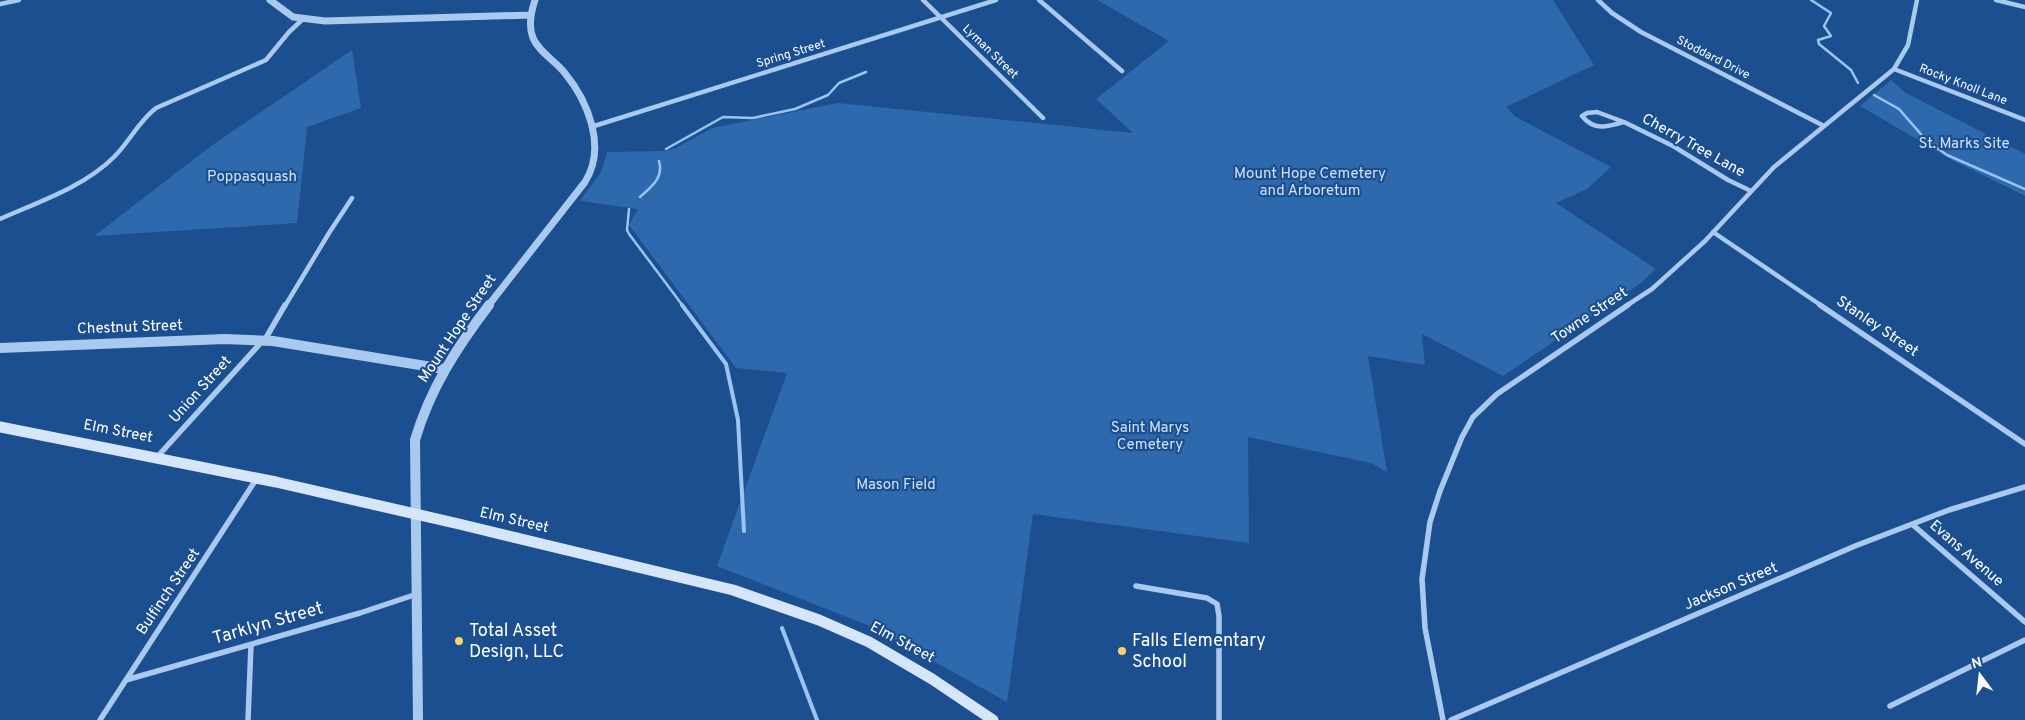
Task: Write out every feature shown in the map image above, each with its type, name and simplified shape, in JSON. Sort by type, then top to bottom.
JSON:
[{"type":"main road","name":"Elm Street","points":[[0,427],[158,456],[258,477],[733,590],[800,613],[868,642],[924,673],[993,720]]},
{"type":"street","points":[[0,4],[19,0]]},
{"type":"street","points":[[270,0],[293,17],[325,22],[531,15]]},
{"type":"street","name":"Mount Hope Street","points":[[418,720],[415,440],[422,413],[444,369],[497,294],[585,182],[596,156],[591,127],[579,96],[563,70],[538,47],[532,36],[530,24],[535,0]]},
{"type":"street","name":"Lyman Street","points":[[923,0],[1043,118]]},
{"type":"street","name":"Spring Street","points":[[591,127],[996,0]]},
{"type":"street","points":[[1039,0],[1122,71]]},
{"type":"street","name":"Stoddard Drive","points":[[1598,0],[1612,13],[1641,32],[1824,126]]},
{"type":"street","name":"Towne Street","points":[[1443,720],[1425,628],[1422,579],[1430,522],[1440,491],[1462,437],[1473,417],[1497,394],[1652,289],[1713,232],[1774,167],[1894,69],[1904,56],[1910,42],[1917,0]]},
{"type":"street","points":[[1996,0],[2025,7]]},
{"type":"street","points":[[0,219],[47,198],[104,166],[115,156],[143,117],[156,108],[266,60],[289,32],[303,19]]},
{"type":"street","name":"Rocky Knoll Lane","points":[[1894,69],[2025,120]]},
{"type":"street","name":"Cherry Tree Lane","points":[[1624,122],[1602,128],[1587,122],[1582,116],[1591,111],[1602,112],[1624,122],[1673,146],[1728,180],[1751,191]]},
{"type":"street","points":[[261,341],[270,334],[338,217],[352,198]]},
{"type":"street","name":"Stanley Street","points":[[1713,232],[2025,444]]},
{"type":"street","name":"Chestnut Street","points":[[0,348],[224,339],[261,341],[325,349],[444,369]]},
{"type":"street","name":"Union Street","points":[[158,456],[261,341]]},
{"type":"street","name":"Bulfinch Street","points":[[100,720],[258,477]]},
{"type":"street","name":"Jackson Street","points":[[1451,720],[1855,546],[1949,510],[2025,486]]},
{"type":"street","name":"Evans Avenue","points":[[1913,525],[2025,622]]},
{"type":"street","points":[[1136,586],[1207,598],[1217,604],[1219,616],[1219,720]]},
{"type":"street","name":"Tarklyn Street","points":[[126,680],[360,613],[417,594]]},
{"type":"street","points":[[1890,706],[2025,640]]},
{"type":"street","points":[[248,720],[251,645]]},
{"type":"green space","name":"Mount Hope Cemetery and Arboretum","points":[[1097,0],[1553,0],[1594,65],[1506,107],[1516,117],[1611,167],[1587,189],[1556,203],[1656,269],[1641,283],[1503,376],[1422,334],[1425,365],[1368,356],[1387,472],[1371,463],[1248,437],[1249,543],[1033,514],[1007,702],[870,626],[717,566],[787,373],[736,368],[629,225],[638,209],[580,201],[601,172],[607,152],[666,151],[676,148],[712,128],[838,103],[1133,133],[1096,99],[1169,41]]},
{"type":"green space","name":"Poppasquash","points":[[352,50],[361,108],[307,127],[297,223],[94,236],[211,146]]},
{"type":"green space","name":"St. Marks Site","points":[[1891,80],[1904,92],[2025,154],[2025,196],[1954,161],[1860,106]]},
{"type":"waterway","points":[[1811,0],[1831,13],[1824,26],[1831,36],[1818,40],[1819,44],[1851,70],[1858,83]]},
{"type":"waterway","points":[[666,149],[723,117],[753,118],[795,109],[828,95],[839,83],[866,72]]},
{"type":"waterway","points":[[1874,95],[1899,109],[1926,140],[1947,155],[2025,189]]},
{"type":"waterway","points":[[640,197],[656,182],[660,172],[659,161]]},
{"type":"waterway","points":[[629,209],[627,230],[629,234],[683,306]]},
{"type":"waterway","points":[[682,305],[726,364],[738,420],[744,531]]},
{"type":"waterway","points":[[782,628],[817,720]]},
{"type":"place","name":"Total Asset Design, LLC","points":[[459,641]]},
{"type":"place","name":"Falls Elementary School","points":[[1122,651]]},
{"type":"park label","name":"Saint Marys Cemetery","points":[[1150,436]]},
{"type":"park label","name":"Mason Field","points":[[896,485]]}]
